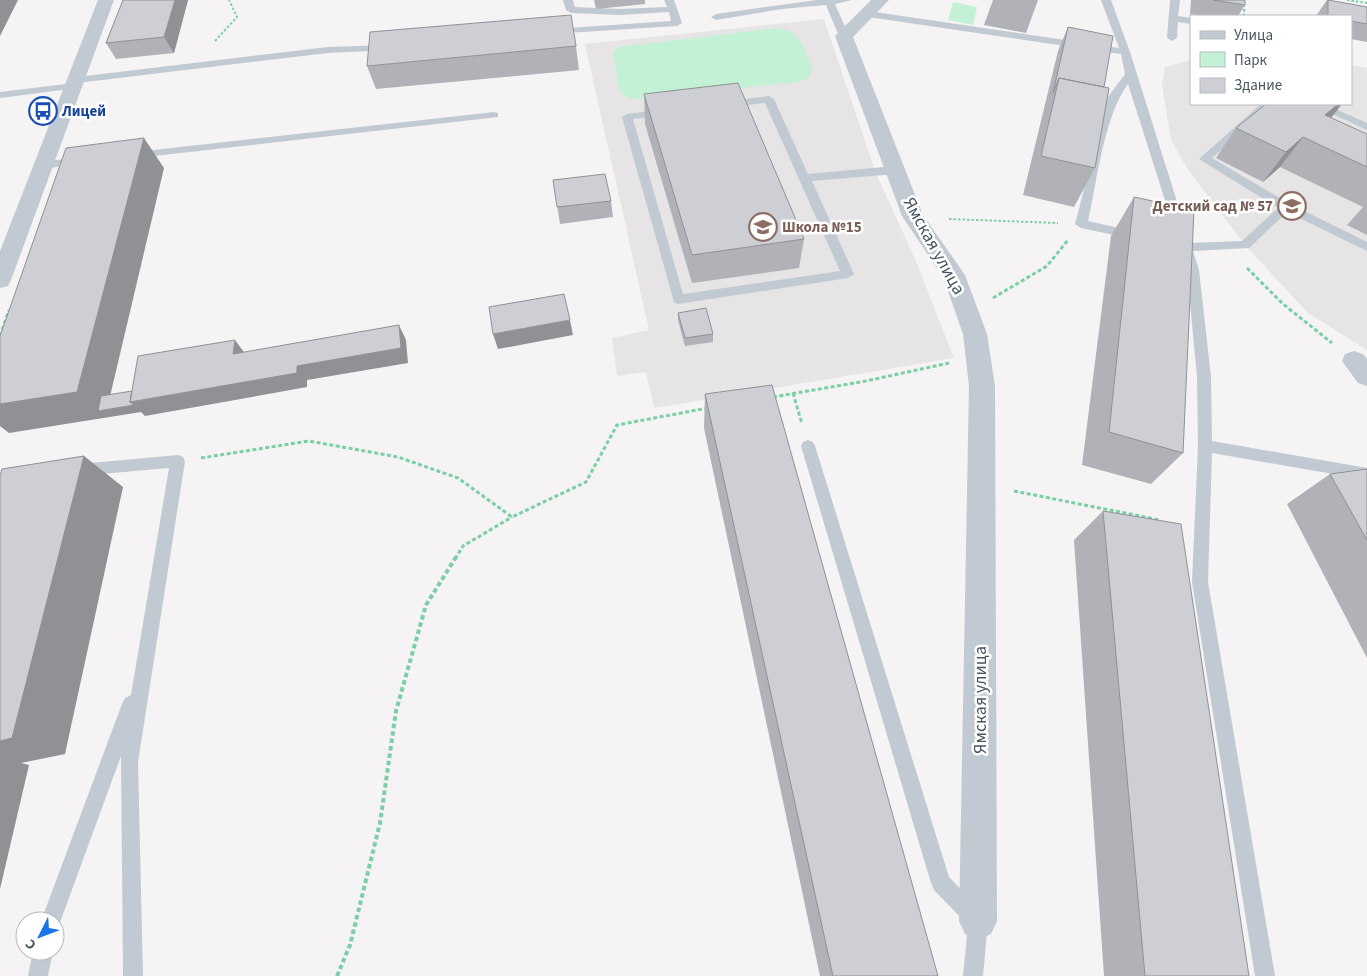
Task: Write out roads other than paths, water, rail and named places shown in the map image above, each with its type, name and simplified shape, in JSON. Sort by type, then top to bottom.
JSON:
[{"type":"street","points":[[0,280],[106,0]]},
{"type":"street","points":[[844,36],[881,0]]},
{"type":"street","name":"Ямская улица","points":[[844,36],[913,216],[954,275],[967,310],[979,356],[982,386],[978,921]]},
{"type":"lane","points":[[546,33],[677,23],[670,5],[619,12],[571,10],[568,0]]},
{"type":"lane","points":[[716,17],[795,2],[847,0]]},
{"type":"lane","points":[[1106,0],[1125,52],[1130,74],[1193,270],[1203,360],[1205,446],[1200,582],[1265,976]]},
{"type":"lane","points":[[1172,38],[1175,0]]},
{"type":"lane","name":"Ямская улица","points":[[830,2],[844,36]]},
{"type":"lane","points":[[868,14],[1125,52]]},
{"type":"lane","points":[[1174,18],[1190,21]]},
{"type":"lane","points":[[0,95],[197,65],[328,50],[401,48]]},
{"type":"lane","points":[[1130,74],[1113,97],[1081,224],[1148,238]]},
{"type":"lane","points":[[769,99],[805,178],[848,274],[678,299],[627,117],[769,99]]},
{"type":"lane","points":[[1266,105],[1205,159],[1286,207],[1367,247]]},
{"type":"lane","points":[[1318,105],[1367,127]]},
{"type":"lane","points":[[126,156],[494,114]]},
{"type":"lane","points":[[43,165],[89,160]]},
{"type":"lane","points":[[805,178],[895,170]]},
{"type":"lane","points":[[1168,243],[1187,247],[1245,245],[1286,207]]},
{"type":"lane","points":[[808,446],[941,883],[978,921],[972,976]]},
{"type":"lane","points":[[1205,446],[1367,474]]},
{"type":"lane","points":[[61,472],[178,461],[129,762],[133,976]]},
{"type":"lane","points":[[55,911],[144,671]]},
{"type":"lane","points":[[38,976],[41,961]]},
{"type":"place","name":"Лицей","points":[[43,111]]},
{"type":"place","name":"Детский сад № 57","points":[[1292,206]]},
{"type":"place","name":"Школа №15","points":[[763,227]]}]
